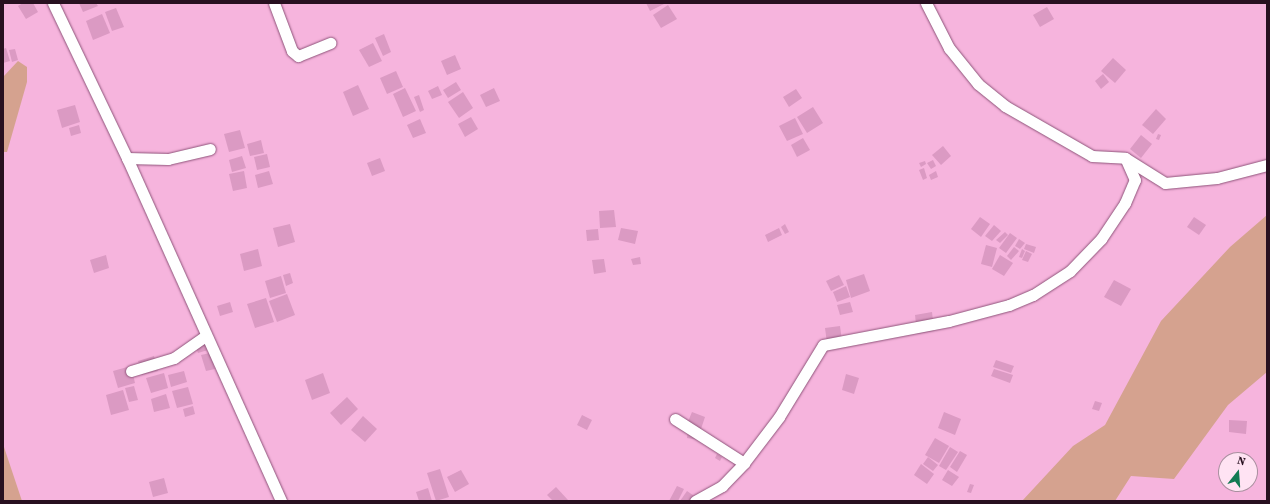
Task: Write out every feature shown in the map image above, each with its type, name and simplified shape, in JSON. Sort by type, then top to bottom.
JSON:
[{"type":"street","points":[[53,3],[128,158],[204,337],[280,501]]},
{"type":"street","points":[[274,3],[292,51],[298,56],[332,43]]},
{"type":"street","points":[[926,3],[962,65],[1005,106],[1092,156],[1125,158],[1165,183],[1217,178],[1267,165]]},
{"type":"street","points":[[128,158],[168,159],[210,149]]},
{"type":"street","points":[[695,501],[722,486],[744,463],[779,417],[819,350],[829,342],[906,330],[1009,305],[1033,295],[1070,271],[1101,239],[1125,203],[1135,180],[1125,158]]},
{"type":"street","points":[[131,371],[174,358],[204,337]]},
{"type":"street","points":[[675,420],[744,463]]},
{"type":"shaded area","points":[[18,61],[27,67],[27,82],[7,152],[3,152],[3,77]]},
{"type":"shaded area","points":[[1267,215],[1267,372],[1228,405],[1174,479],[1131,476],[1115,501],[1022,501],[1073,446],[1105,425],[1161,321],[1230,247]]},
{"type":"shaded area","points":[[3,444],[22,501],[3,501]]},
{"type":"building","points":[[23,3],[33,3],[38,12],[26,19],[18,6]]},
{"type":"building","points":[[79,3],[96,3],[98,6],[83,12]]},
{"type":"building","points":[[646,3],[664,3],[664,4],[650,11]]},
{"type":"building","points":[[668,5],[677,19],[661,28],[653,15]]},
{"type":"building","points":[[1047,7],[1054,19],[1040,27],[1033,15]]},
{"type":"building","points":[[116,8],[124,27],[112,31],[105,12]]},
{"type":"building","points":[[102,14],[110,33],[93,40],[86,21]]},
{"type":"building","points":[[384,34],[391,52],[383,56],[375,38]]},
{"type":"building","points":[[373,43],[382,61],[369,67],[359,50]]},
{"type":"building","points":[[6,48],[10,61],[3,63],[3,49]]},
{"type":"building","points":[[15,49],[18,60],[12,62],[9,50]]},
{"type":"building","points":[[455,55],[461,69],[447,75],[441,61]]},
{"type":"building","points":[[1113,58],[1126,70],[1115,83],[1101,71]]},
{"type":"building","points":[[396,71],[403,87],[387,94],[380,78]]},
{"type":"building","points":[[1103,74],[1109,82],[1101,89],[1095,81]]},
{"type":"building","points":[[456,82],[461,90],[448,98],[443,90]]},
{"type":"building","points":[[358,85],[369,109],[353,116],[343,92]]},
{"type":"building","points":[[438,86],[442,95],[432,99],[428,91]]},
{"type":"building","points":[[405,88],[416,111],[403,117],[393,94]]},
{"type":"building","points":[[494,88],[500,101],[486,107],[480,95]]},
{"type":"building","points":[[796,89],[802,98],[789,107],[783,97]]},
{"type":"building","points":[[463,92],[473,108],[459,118],[448,102]]},
{"type":"building","points":[[419,95],[424,110],[420,112],[414,97]]},
{"type":"building","points":[[75,105],[80,122],[62,128],[57,110]]},
{"type":"building","points":[[813,107],[823,123],[807,133],[797,117]]},
{"type":"building","points":[[1156,109],[1166,119],[1153,134],[1142,125]]},
{"type":"building","points":[[471,117],[478,129],[465,137],[458,124]]},
{"type":"building","points":[[795,118],[803,134],[787,141],[779,126]]},
{"type":"building","points":[[420,119],[426,133],[413,138],[407,125]]},
{"type":"building","points":[[79,125],[81,133],[71,136],[69,128]]},
{"type":"building","points":[[240,130],[245,148],[229,152],[224,134]]},
{"type":"building","points":[[1158,134],[1161,135],[1159,140],[1156,139]]},
{"type":"building","points":[[1141,135],[1152,144],[1141,158],[1130,149]]},
{"type":"building","points":[[803,138],[810,150],[797,157],[791,145]]},
{"type":"building","points":[[261,140],[264,153],[250,156],[247,144]]},
{"type":"building","points":[[943,146],[951,156],[941,165],[932,155]]},
{"type":"building","points":[[267,154],[270,167],[257,170],[254,157]]},
{"type":"building","points":[[242,156],[246,168],[232,172],[229,160]]},
{"type":"building","points":[[380,158],[385,171],[372,176],[367,163]]},
{"type":"building","points":[[933,160],[936,166],[931,169],[927,163]]},
{"type":"building","points":[[925,161],[926,164],[921,167],[919,163]]},
{"type":"building","points":[[924,168],[927,178],[923,180],[919,170]]},
{"type":"building","points":[[244,171],[247,188],[233,191],[229,174]]},
{"type":"building","points":[[269,171],[273,184],[258,188],[255,175]]},
{"type":"building","points":[[936,171],[938,177],[931,180],[929,175]]},
{"type":"building","points":[[614,210],[616,227],[600,228],[599,211]]},
{"type":"building","points":[[980,217],[990,224],[981,237],[971,229]]},
{"type":"building","points":[[1194,217],[1206,225],[1199,235],[1187,227]]},
{"type":"building","points":[[290,224],[295,242],[278,247],[273,228]]},
{"type":"building","points":[[785,224],[789,232],[785,234],[781,227]]},
{"type":"building","points":[[994,225],[1001,231],[992,241],[985,236]]},
{"type":"building","points":[[621,228],[638,231],[635,244],[618,240]]},
{"type":"building","points":[[779,228],[782,235],[768,242],[765,235]]},
{"type":"building","points":[[598,229],[599,240],[587,241],[586,230]]},
{"type":"building","points":[[1005,232],[1008,235],[1000,243],[996,240]]},
{"type":"building","points":[[1010,233],[1017,238],[1006,253],[999,248]]},
{"type":"building","points":[[1019,239],[1025,243],[1020,249],[1015,246]]},
{"type":"building","points":[[1026,244],[1036,247],[1034,253],[1024,249]]},
{"type":"building","points":[[986,245],[997,248],[992,267],[981,264]]},
{"type":"building","points":[[1014,247],[1019,251],[1011,260],[1007,256]]},
{"type":"building","points":[[258,249],[262,266],[244,271],[240,254]]},
{"type":"building","points":[[1022,249],[1025,251],[1022,258],[1019,257]]},
{"type":"building","points":[[1026,251],[1032,254],[1028,262],[1022,260]]},
{"type":"building","points":[[106,255],[109,268],[94,273],[90,260]]},
{"type":"building","points":[[1000,255],[1013,263],[1004,276],[992,269]]},
{"type":"building","points":[[640,257],[641,264],[633,265],[631,259]]},
{"type":"building","points":[[604,259],[606,272],[594,274],[592,260]]},
{"type":"building","points":[[290,273],[293,283],[286,286],[283,275]]},
{"type":"building","points":[[864,274],[870,291],[851,298],[846,280]]},
{"type":"building","points":[[839,275],[844,285],[831,291],[826,281]]},
{"type":"building","points":[[281,276],[286,293],[270,298],[265,281]]},
{"type":"building","points":[[1114,280],[1131,289],[1121,306],[1104,297]]},
{"type":"building","points":[[846,286],[850,297],[837,302],[833,292]]},
{"type":"building","points":[[287,294],[295,315],[277,322],[269,301]]},
{"type":"building","points":[[266,298],[274,322],[255,328],[247,304]]},
{"type":"building","points":[[230,302],[233,312],[220,316],[217,306]]},
{"type":"building","points":[[850,302],[853,312],[840,315],[837,305]]},
{"type":"building","points":[[932,312],[933,321],[916,324],[915,315]]},
{"type":"building","points":[[933,323],[934,331],[917,334],[916,325]]},
{"type":"building","points":[[840,326],[842,341],[827,343],[825,328]]},
{"type":"building","points":[[205,339],[208,350],[198,353],[194,342]]},
{"type":"building","points":[[210,353],[215,369],[206,371],[201,355]]},
{"type":"building","points":[[154,356],[158,371],[142,375],[138,361]]},
{"type":"building","points":[[996,360],[1014,366],[1011,373],[993,367]]},
{"type":"building","points":[[131,366],[135,383],[118,388],[113,371]]},
{"type":"building","points":[[994,369],[1013,375],[1010,383],[991,376]]},
{"type":"building","points":[[184,371],[187,382],[171,387],[168,375]]},
{"type":"building","points":[[164,373],[168,388],[151,393],[146,378]]},
{"type":"building","points":[[323,373],[330,393],[312,400],[305,380]]},
{"type":"building","points":[[846,374],[859,378],[854,394],[842,390]]},
{"type":"building","points":[[134,386],[138,400],[129,402],[125,388]]},
{"type":"building","points":[[188,387],[193,404],[177,408],[172,391]]},
{"type":"building","points":[[123,390],[129,410],[111,415],[106,395]]},
{"type":"building","points":[[166,394],[170,408],[154,412],[151,399]]},
{"type":"building","points":[[347,397],[358,409],[341,425],[330,413]]},
{"type":"building","points":[[1095,401],[1102,403],[1099,411],[1092,409]]},
{"type":"building","points":[[193,406],[195,414],[185,417],[183,409]]},
{"type":"building","points":[[692,412],[705,417],[701,429],[687,424]]},
{"type":"building","points":[[944,412],[961,419],[955,435],[938,428]]},
{"type":"building","points":[[582,415],[592,420],[587,430],[577,425]]},
{"type":"building","points":[[363,416],[377,429],[365,442],[351,430]]},
{"type":"building","points":[[1229,420],[1247,421],[1246,434],[1229,432]]},
{"type":"building","points":[[688,429],[699,440],[687,438]]},
{"type":"building","points":[[935,438],[949,446],[939,463],[925,455]]},
{"type":"building","points":[[950,447],[958,452],[946,470],[939,466]]},
{"type":"building","points":[[960,451],[967,455],[957,472],[950,467]]},
{"type":"building","points":[[717,454],[722,457],[720,461],[715,458]]},
{"type":"building","points":[[928,457],[938,465],[933,471],[923,464]]},
{"type":"building","points":[[921,464],[934,474],[927,484],[914,475]]},
{"type":"building","points":[[440,469],[449,497],[436,501],[427,473]]},
{"type":"building","points":[[461,470],[469,484],[455,492],[447,477]]},
{"type":"building","points":[[948,470],[959,477],[952,486],[942,480]]},
{"type":"building","points":[[164,478],[168,493],[153,497],[149,482]]},
{"type":"building","points":[[970,484],[974,485],[971,493],[967,492]]},
{"type":"building","points":[[677,486],[684,489],[678,501],[669,501]]},
{"type":"building","points":[[556,487],[568,500],[567,501],[553,501],[547,495]]},
{"type":"building","points":[[428,488],[432,501],[419,501],[416,492]]},
{"type":"building","points":[[687,491],[697,498],[695,501],[680,501]]}]
